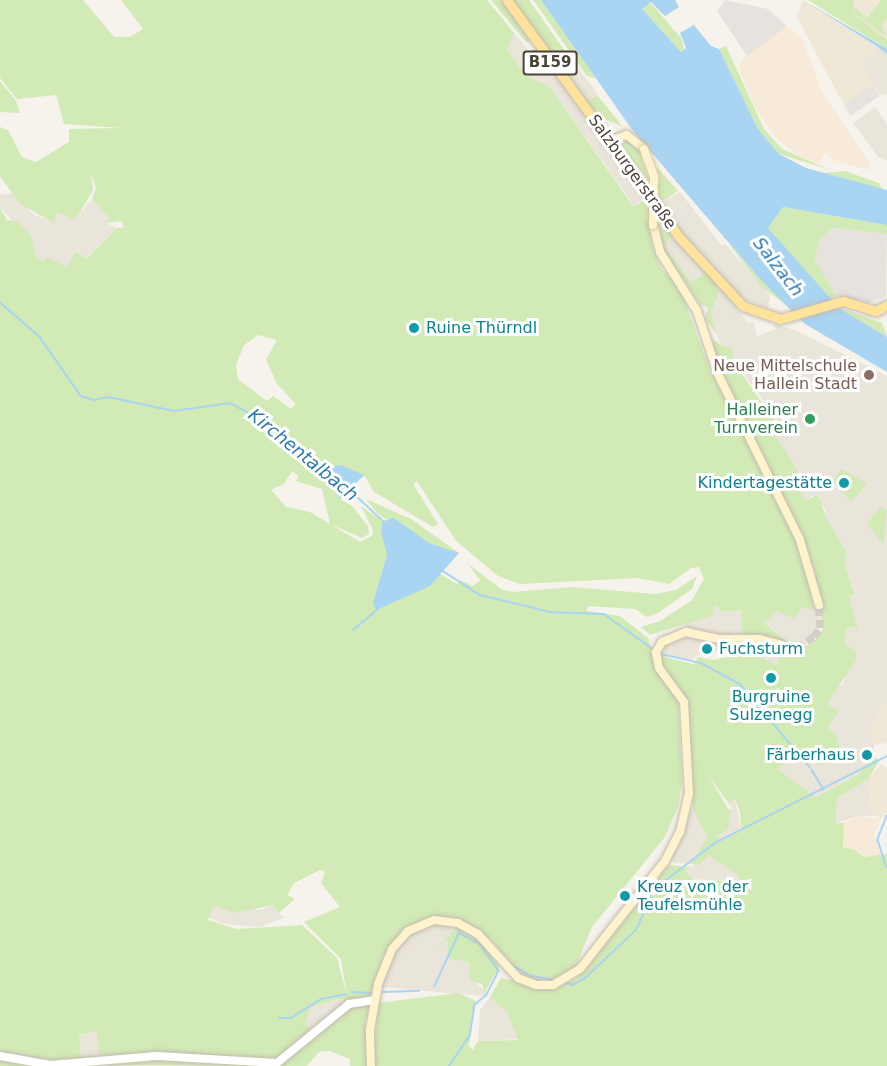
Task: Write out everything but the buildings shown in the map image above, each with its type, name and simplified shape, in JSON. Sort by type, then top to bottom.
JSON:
[{"type":"main road","name":"Salzburgerstraße","points":[[507,0],[680,238],[737,300],[752,311],[780,319],[838,302],[876,311],[887,305]]},
{"type":"main road","points":[[609,141],[622,134],[639,143],[651,163],[652,225],[662,256],[692,300],[718,374],[800,540],[819,605]]},
{"type":"main road","points":[[371,1066],[374,1000],[392,949],[408,931],[434,920],[452,921],[471,929],[513,974],[544,986],[574,975],[665,861],[686,814],[685,711],[681,696],[659,669],[659,647],[673,635],[686,632],[720,639],[760,639],[782,645]]},
{"type":"street","points":[[0,1056],[41,1064],[82,1064],[149,1056],[277,1063],[349,1004],[374,1000]]},
{"type":"shaded area","points":[[725,0],[768,9],[787,26],[747,56],[717,11]]},
{"type":"shaded area","points":[[803,0],[878,47],[859,64],[881,95],[850,117],[797,17]]},
{"type":"shaded area","points":[[849,0],[887,0],[887,42],[842,10]]},
{"type":"shaded area","points":[[786,26],[803,40],[823,94],[870,164],[869,170],[833,160],[825,152],[820,164],[799,156],[776,138],[758,113],[739,69],[741,60]]},
{"type":"shaded area","points":[[514,33],[529,51],[536,49],[647,195],[634,206],[549,86],[526,76],[507,49]]},
{"type":"shaded area","points":[[878,47],[887,54],[887,94],[881,95],[859,64]]},
{"type":"shaded area","points":[[567,54],[598,94],[587,102],[557,63]]},
{"type":"shaded area","points":[[872,85],[879,96],[852,114],[845,104]]},
{"type":"shaded area","points":[[875,107],[887,124],[887,161],[878,157],[853,123]]},
{"type":"shaded area","points":[[680,192],[722,246],[725,244],[770,295],[768,308],[740,297],[686,239],[661,202]]},
{"type":"shaded area","points":[[12,193],[34,215],[54,222],[55,212],[79,214],[92,199],[110,218],[106,223],[117,228],[85,259],[77,251],[67,268],[47,257],[43,261],[36,257],[30,238],[0,208],[0,195]]},
{"type":"shaded area","points":[[832,228],[887,234],[886,296],[869,303],[836,296],[815,260],[819,241]]},
{"type":"shaded area","points":[[673,235],[708,272],[704,278],[691,282],[664,246]]},
{"type":"shaded area","points":[[716,281],[747,322],[754,323],[757,336],[776,329],[772,324],[795,330],[887,376],[887,705],[882,703],[871,726],[875,755],[859,774],[816,797],[777,769],[802,750],[836,762],[840,750],[837,736],[828,727],[826,704],[837,684],[842,686],[853,658],[845,646],[847,627],[858,628],[849,595],[855,593],[845,567],[847,552],[826,520],[825,509],[813,495],[806,500],[797,486],[800,479],[774,435],[770,409],[719,342],[711,311]]},
{"type":"shaded area","points":[[823,605],[819,636],[798,649],[764,623],[777,611]]},
{"type":"shaded area","points":[[719,606],[721,612],[741,610],[742,634],[720,635],[684,626],[683,622],[713,615],[711,608]]},
{"type":"shaded area","points":[[684,636],[723,645],[710,658],[702,653],[690,660],[659,656],[664,644]]},
{"type":"shaded area","points":[[747,643],[775,648],[781,653],[777,665],[757,656],[761,650],[750,651],[753,645]]},
{"type":"shaded area","points":[[882,703],[887,705],[887,743],[873,745],[871,726]]},
{"type":"shaded area","points":[[881,764],[887,768],[887,813],[881,819],[871,811],[869,779]]},
{"type":"shaded area","points":[[869,779],[876,816],[857,816],[836,823],[837,798]]},
{"type":"shaded area","points":[[735,799],[741,830],[722,840],[715,836],[728,830],[729,809],[732,809],[729,802]]},
{"type":"shaded area","points":[[693,807],[708,841],[691,864],[675,863],[671,859]]},
{"type":"shaded area","points":[[856,816],[881,819],[874,835],[881,855],[863,857],[854,849],[843,848],[844,823]]},
{"type":"shaded area","points":[[709,855],[738,875],[739,881],[690,879],[685,871]]},
{"type":"shaded area","points":[[214,905],[260,910],[273,905],[284,918],[259,927],[225,924],[209,918]]},
{"type":"shaded area","points":[[438,923],[459,927],[440,947],[448,940],[447,958],[470,963],[476,983],[487,992],[483,996],[381,987],[393,952],[414,930]]},
{"type":"shaded area","points":[[347,996],[326,1022],[315,1023],[311,1031],[305,1024],[311,1007]]},
{"type":"shaded area","points":[[490,997],[507,1012],[520,1039],[478,1041],[480,1010]]},
{"type":"shaded area","points":[[98,1031],[100,1045],[120,1066],[79,1063],[79,1035]]},
{"type":"green space","points":[[0,0],[83,0],[114,37],[130,37],[143,29],[121,0],[487,0],[514,33],[507,49],[526,76],[549,86],[634,206],[649,197],[651,243],[661,268],[680,289],[710,370],[793,531],[810,578],[813,609],[801,608],[795,619],[777,611],[764,623],[796,649],[814,643],[823,628],[815,571],[713,352],[713,339],[724,347],[732,346],[734,363],[777,424],[774,435],[792,460],[800,479],[797,487],[806,500],[818,495],[827,520],[847,552],[845,567],[855,594],[849,595],[858,628],[847,627],[845,645],[856,651],[856,660],[827,704],[839,711],[828,727],[837,736],[840,750],[836,762],[818,765],[802,751],[777,769],[816,797],[859,774],[875,755],[878,762],[869,779],[837,798],[836,823],[844,823],[843,848],[854,849],[863,857],[887,854],[887,1066],[373,1066],[378,1003],[458,993],[476,1001],[469,1046],[473,1050],[478,1041],[518,1040],[507,1012],[490,997],[501,978],[553,988],[576,979],[669,865],[691,867],[685,871],[693,880],[739,881],[738,875],[709,856],[698,865],[691,864],[707,838],[693,809],[686,700],[663,669],[659,656],[694,664],[698,657],[713,660],[762,650],[758,656],[777,665],[783,643],[742,634],[741,610],[721,612],[718,606],[712,608],[714,615],[650,635],[641,627],[660,621],[692,600],[704,579],[699,567],[691,568],[669,584],[637,578],[520,584],[498,576],[456,541],[417,481],[413,484],[438,524],[433,527],[374,492],[364,475],[340,499],[352,506],[368,526],[369,534],[362,538],[330,524],[360,542],[372,536],[373,530],[361,506],[391,528],[430,586],[440,574],[457,584],[460,580],[473,586],[480,580],[467,563],[501,589],[513,592],[572,587],[655,594],[676,590],[697,576],[692,589],[658,613],[647,617],[635,609],[588,606],[587,611],[620,616],[649,639],[653,663],[678,700],[682,782],[678,807],[665,837],[592,927],[575,968],[559,977],[533,981],[522,975],[490,939],[454,918],[428,918],[403,931],[383,957],[365,1022],[368,1066],[350,1066],[350,1059],[330,1051],[319,1052],[307,1066],[100,1065],[97,1031],[79,1035],[81,1066],[0,1066],[0,208],[7,220],[19,222],[31,236],[36,257],[43,261],[47,257],[67,267],[76,251],[86,259],[117,228],[124,227],[121,221],[105,223],[110,218],[92,199],[96,188],[91,173],[93,190],[74,219],[56,212],[54,223],[20,204],[0,176],[0,127],[8,130],[22,157],[36,162],[69,142],[69,129],[121,128],[64,124],[56,95],[17,99],[0,78]],"holes":[[[258,335],[277,340],[266,359],[277,384],[296,404],[291,409],[273,396],[267,401],[238,379],[236,365],[244,345]],[[292,471],[299,476],[296,481],[322,489],[330,524],[310,512],[286,507],[271,490],[266,492],[284,484]],[[708,775],[733,809],[729,803],[735,799],[740,812],[741,830],[722,840],[716,836],[728,830],[730,812]],[[320,870],[325,872],[321,883],[340,907],[304,922],[341,959],[347,996],[337,958],[302,925],[236,929],[208,920],[214,905],[234,913],[273,905],[279,913],[295,899],[287,895],[294,883]],[[346,997],[326,1022],[315,1023],[312,1031],[305,1024],[311,1007]]]},
{"type":"green space","points":[[491,0],[503,0],[531,42],[526,42]]},
{"type":"green space","points":[[511,0],[529,0],[567,54],[563,60],[557,63]]},
{"type":"green space","points":[[533,0],[541,0],[596,78],[587,76]]},
{"type":"green space","points":[[808,0],[853,0],[851,12],[887,40],[887,49]]},
{"type":"green space","points":[[854,0],[853,6],[867,18],[881,0],[887,0],[887,19],[881,26],[887,37],[851,11],[850,7]]},
{"type":"green space","points":[[650,2],[681,38],[684,49],[681,52],[642,9]]},
{"type":"green space","points":[[726,46],[764,129],[782,149],[831,170],[779,154],[758,129],[719,49]]},
{"type":"green space","points":[[0,81],[16,101],[20,113],[0,112]]},
{"type":"green space","points":[[597,95],[623,127],[598,116],[587,102]]},
{"type":"green space","points":[[626,140],[639,149],[650,183],[620,147]]},
{"type":"green space","points":[[657,167],[678,191],[661,202],[657,195]]},
{"type":"green space","points":[[845,171],[879,183],[882,189],[824,173]]},
{"type":"green space","points":[[783,207],[887,225],[887,234],[832,228],[819,241],[815,260],[836,296],[829,299],[768,228]]},
{"type":"green space","points":[[657,209],[673,235],[664,246],[691,282],[708,272],[716,281],[718,295],[711,311],[717,335],[705,318],[708,308],[700,304],[663,249]]},
{"type":"green space","points":[[727,242],[759,278],[793,311],[761,286]]},
{"type":"green space","points":[[838,307],[882,323],[887,337],[851,317]]},
{"type":"green space","points":[[842,469],[867,484],[851,502],[832,481]]},
{"type":"green space","points":[[366,499],[411,519],[459,553],[447,563],[377,513]]},
{"type":"green space","points":[[881,507],[887,510],[883,544],[867,523]]},
{"type":"green space","points":[[457,927],[474,935],[500,966],[484,993],[483,985],[469,979],[470,963],[447,958],[448,940],[438,947]]},
{"type":"water","name":"Salzach","points":[[541,0],[675,0],[679,7],[665,16],[651,2],[642,9],[681,52],[686,48],[680,33],[694,25],[711,46],[719,49],[758,129],[779,154],[806,168],[887,190],[887,225],[783,207],[768,228],[840,309],[887,337],[887,372],[805,324],[759,278],[633,131]]},
{"type":"water","points":[[803,0],[887,49],[887,54],[878,47]]},
{"type":"water","points":[[341,465],[364,475],[340,499],[320,467]]},
{"type":"water","points":[[394,518],[429,543],[459,553],[430,586],[376,610],[373,603],[387,555],[381,531],[383,521]]},
{"type":"waterway","name":"Kirchentalbach","points":[[0,302],[40,337],[81,396],[94,400],[109,397],[174,411],[230,403],[274,426],[320,467]]},
{"type":"waterway","name":"Kirchentalbach","points":[[350,490],[383,521]]},
{"type":"waterway","name":"Kirchentalbach","points":[[443,571],[480,595],[546,611]]},
{"type":"waterway","points":[[353,630],[378,609]]},
{"type":"waterway","name":"Kirchentalbach","points":[[548,612],[604,614],[653,649]]},
{"type":"waterway","name":"Kirchentalbach","points":[[661,654],[701,663],[740,684],[810,767]]},
{"type":"waterway","points":[[563,982],[573,985],[584,979],[636,930],[654,889],[715,843],[887,756]]},
{"type":"waterway","name":"Kirchentalbach","points":[[812,770],[824,790]]},
{"type":"waterway","points":[[887,816],[878,840],[887,867]]},
{"type":"waterway","points":[[434,987],[459,933],[480,944],[499,971],[487,995],[475,1005],[470,1036],[450,1066]]},
{"type":"waterway","points":[[510,964],[532,976],[555,980]]},
{"type":"waterway","points":[[383,992],[419,991]]},
{"type":"waterway","points":[[352,992],[370,993]]},
{"type":"waterway","points":[[279,1018],[291,1018],[321,999],[346,994]]},
{"type":"tunnel","points":[[782,645],[797,648],[814,637],[820,628],[819,605]]},
{"type":"place","name":"Ruine Thürndl","points":[[414,328]]},
{"type":"place","name":"Neue Mittelschule Hallein Stadt","points":[[869,375]]},
{"type":"place","name":"Halleiner Turnverein","points":[[810,419]]},
{"type":"place","name":"Kindertagestätte","points":[[844,483]]},
{"type":"place","name":"Fuchsturm","points":[[707,649]]},
{"type":"place","name":"Burgruine Sulzenegg","points":[[771,678]]},
{"type":"place","name":"Färberhaus","points":[[867,755]]},
{"type":"place","name":"Kreuz von der Teufelsmühle","points":[[625,896]]}]
